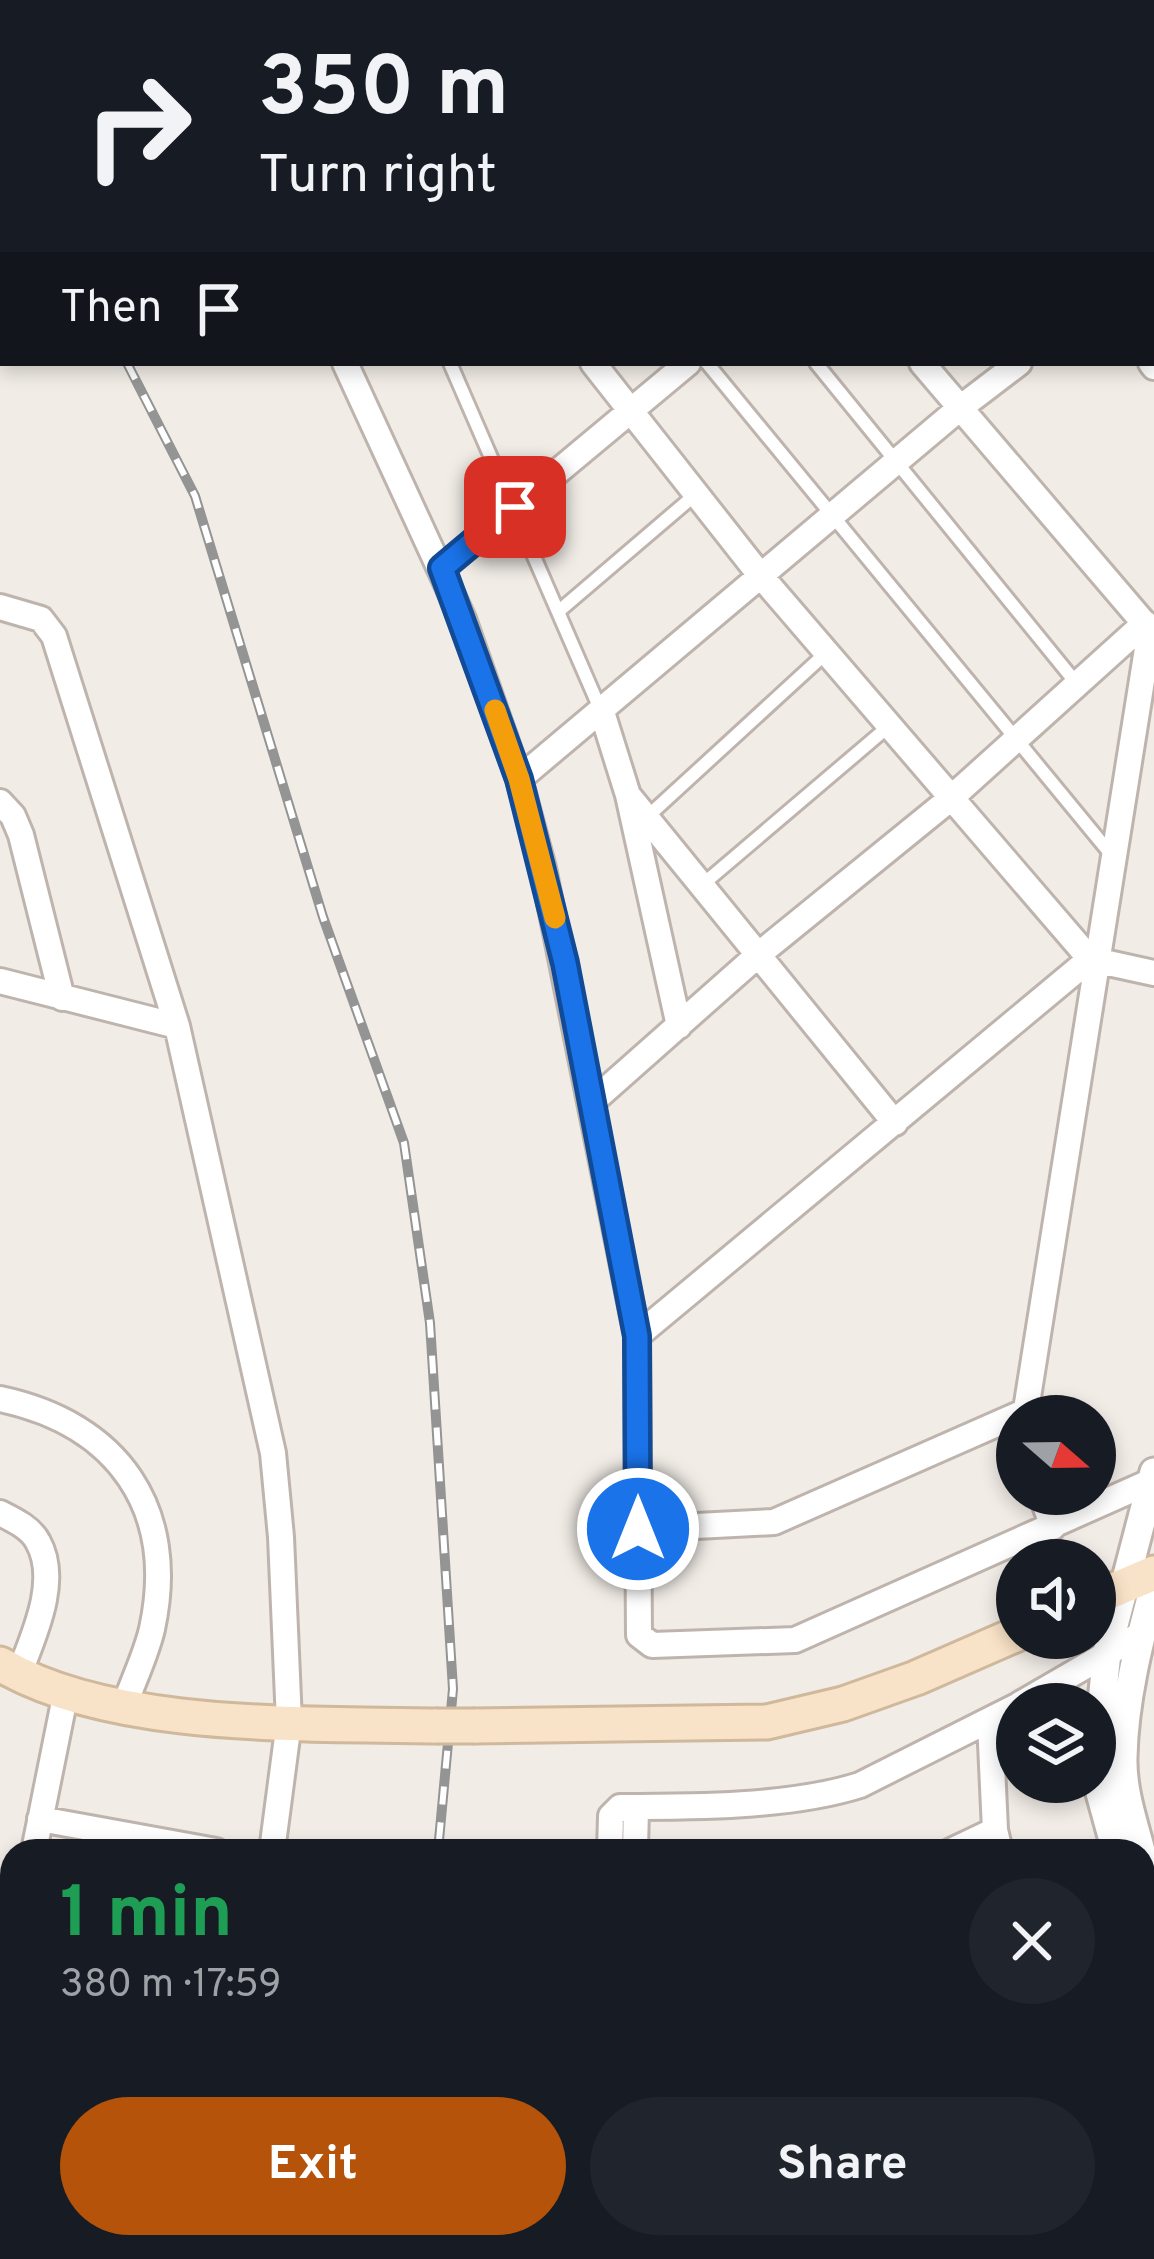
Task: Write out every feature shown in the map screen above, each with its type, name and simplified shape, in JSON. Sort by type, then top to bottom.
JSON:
[{"type":"main road","points":[[10,1669],[66,1692],[124,1707],[290,1722],[475,1726],[767,1722],[880,1691],[996,1643]]},
{"type":"street","points":[[346,366],[442,568],[519,779],[565,963],[637,1336],[639,1634],[652,1645],[795,1640],[1154,1478]]},
{"type":"street","points":[[594,366],[760,574],[950,799],[1095,960],[1154,973]]},
{"type":"street","points":[[442,568],[685,366]]},
{"type":"street","points":[[925,366],[1150,625],[1028,1395]]},
{"type":"street","points":[[519,779],[1015,366]]},
{"type":"street","points":[[0,607],[41,619],[54,636],[177,1027],[273,1453],[290,1722],[274,1839]]},
{"type":"street","points":[[592,1102],[758,955],[950,799],[1150,625]]},
{"type":"street","points":[[602,712],[628,796],[679,1027]]},
{"type":"street","points":[[628,796],[895,1123]]},
{"type":"street","points":[[0,802],[14,816],[21,835],[62,998]]},
{"type":"street","points":[[637,1336],[1095,960]]},
{"type":"street","points":[[0,980],[177,1027]]},
{"type":"street","points":[[0,1399],[57,1417],[100,1441],[142,1497],[157,1538],[158,1579],[152,1630],[124,1707]]},
{"type":"street","points":[[638,1529],[774,1522],[996,1426]]},
{"type":"street","points":[[1116,1628],[1132,1586],[1154,1478]]},
{"type":"street","points":[[0,1513],[22,1524],[38,1540],[44,1561],[39,1622],[10,1669]]},
{"type":"street","points":[[1049,1515],[1053,1527]]},
{"type":"street","points":[[1132,1586],[1141,1634],[1123,1756],[1138,1839]]},
{"type":"street","points":[[1116,1647],[1141,1634]]},
{"type":"street","points":[[1056,1683],[1095,1659]]},
{"type":"street","points":[[1106,1659],[1098,1754],[1100,1793],[1113,1839]]},
{"type":"street","points":[[36,1839],[66,1692]]},
{"type":"street","points":[[611,1839],[614,1810],[840,1792],[996,1718]]},
{"type":"street","points":[[990,1722],[998,1839]]},
{"type":"street","points":[[635,1839],[636,1807]]},
{"type":"street","points":[[40,1819],[116,1839]]},
{"type":"lane","points":[[451,366],[602,712]]},
{"type":"lane","points":[[709,366],[1115,859]]},
{"type":"lane","points":[[817,366],[1077,684]]},
{"type":"lane","points":[[559,610],[696,494]]},
{"type":"lane","points":[[646,819],[826,652]]},
{"type":"lane","points":[[701,886],[889,726]]},
{"type":"railway","points":[[129,366],[195,496],[323,917],[404,1143],[430,1323],[453,1689],[439,1839]]},
{"type":"slow traffic","points":[[495,710],[519,779],[555,918]]},
{"type":"route","points":[[515,507],[442,568],[519,779],[565,963],[637,1336],[638,1529]]}]
